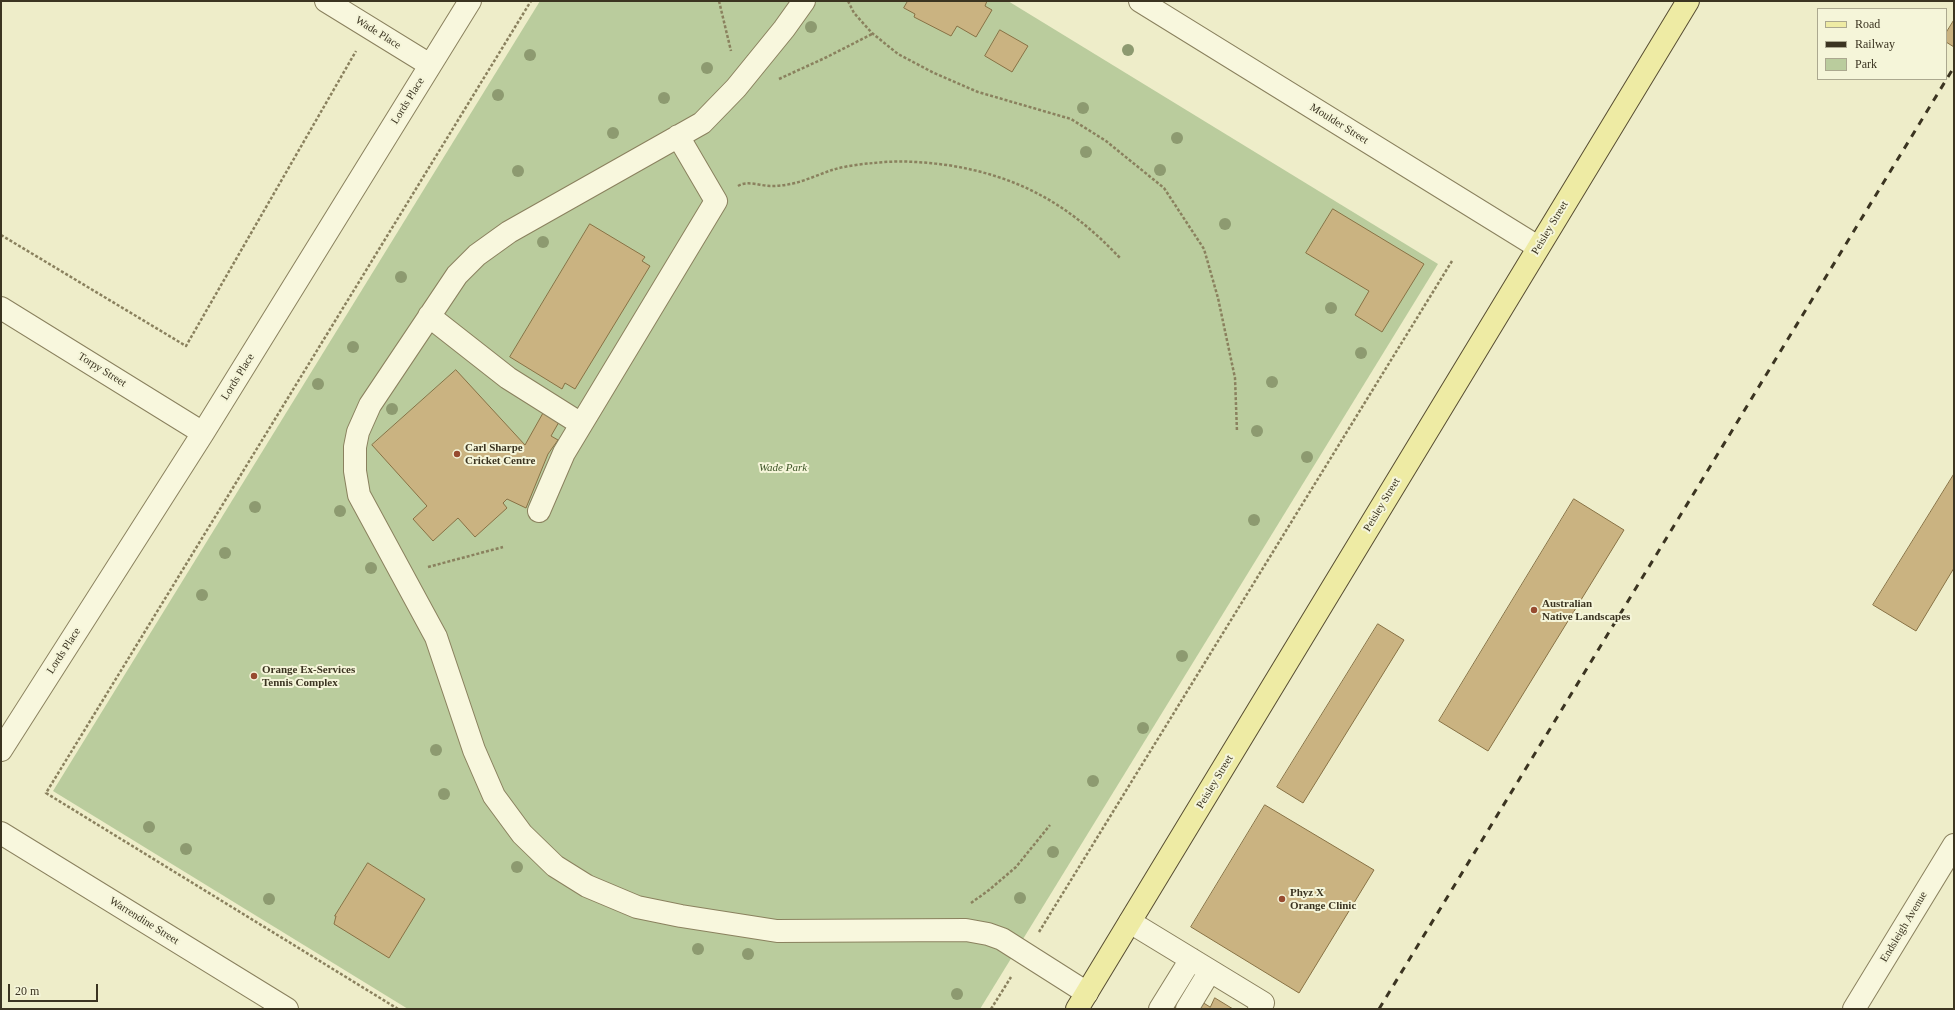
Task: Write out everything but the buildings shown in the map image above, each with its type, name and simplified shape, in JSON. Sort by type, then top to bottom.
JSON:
[{"type":"main road","name":"Peisley Street","points":[[1082,1001],[1688,1]]},
{"type":"street","name":"Wade Place","points":[[326,1],[430,65]]},
{"type":"street","name":"Lords Place","points":[[1,750],[203,433],[470,1]]},
{"type":"street","points":[[804,1],[784,29],[739,84],[702,123],[509,232],[477,255],[457,275],[370,405],[358,432],[355,447],[355,471],[359,495],[436,637],[474,750],[494,796],[522,834],[555,866],[587,886],[637,907],[681,916],[776,931],[966,930],[988,934],[1002,939],[1025,954],[1082,1001]]},
{"type":"street","name":"Moulder Street","points":[[1140,1],[1538,247]]},
{"type":"street","points":[[539,511],[564,453],[716,201],[678,136]]},
{"type":"street","name":"Torpy Street","points":[[1,308],[203,433]]},
{"type":"street","points":[[429,316],[508,378],[581,424]]},
{"type":"street","name":"Warrendine Street","points":[[1,833],[287,1009]]},
{"type":"street","name":"Endsleigh Avenue","points":[[1854,1009],[1954,845]]},
{"type":"street","points":[[1130,922],[1263,1003],[1259,1009]]},
{"type":"street","points":[[1160,1009],[1191,959]]},
{"type":"street","points":[[1186,1009],[1210,971]]},
{"type":"path","points":[[398,1009],[46,793],[531,1]]},
{"type":"path","points":[[719,1],[739,84],[782,78],[872,34]]},
{"type":"path","points":[[848,1],[854,13],[872,34],[898,54],[934,73],[978,92],[1071,119],[1106,141],[1164,188],[1204,249],[1218,298],[1235,378],[1237,432]]},
{"type":"path","points":[[1,235],[186,346],[369,28]]},
{"type":"path","points":[[716,201],[740,184],[782,186],[833,170],[875,162],[918,161],[966,168],[1006,178],[1042,196],[1075,216],[1102,239],[1120,258]]},
{"type":"path","points":[[991,1009],[1452,261]]},
{"type":"path","points":[[402,574],[503,547]]},
{"type":"path","points":[[966,906],[989,890],[1016,867],[1050,825]]},
{"type":"green space","name":"Wade Park","points":[[540,1],[1008,1],[1438,264],[980,1009],[408,1009],[53,791]]},
{"type":"railway","points":[[1947,78],[1954,67]]},
{"type":"railway","points":[[1379,1009],[1946,80]]},
{"type":"place","name":"Carl Sharpe Cricket Centre","points":[[457,454]]},
{"type":"place","name":"Australian Native Landscapes","points":[[1534,610]]},
{"type":"place","name":"Orange Ex-Services Tennis Complex","points":[[254,676]]},
{"type":"place","name":"Phyz X Orange Clinic","points":[[1282,899]]}]
